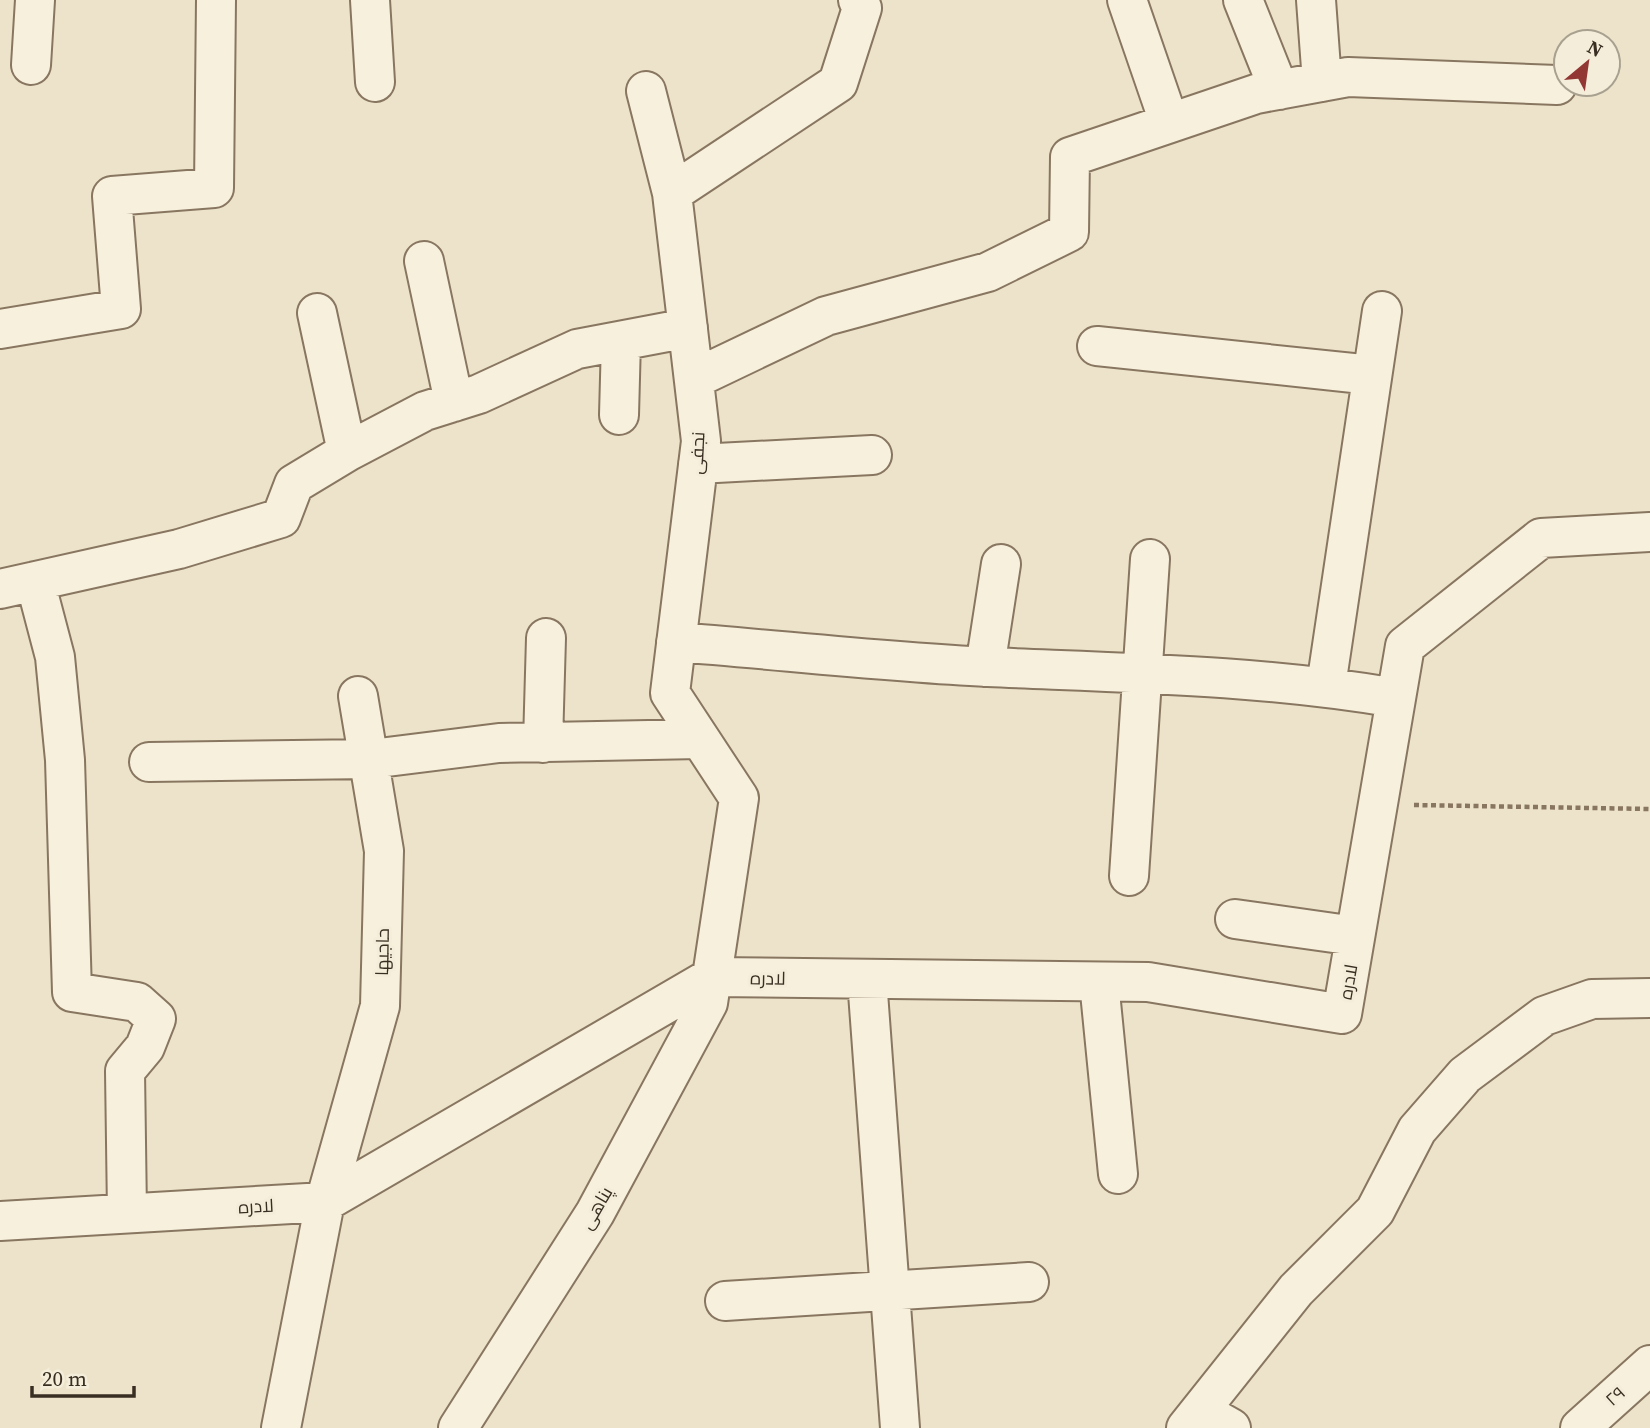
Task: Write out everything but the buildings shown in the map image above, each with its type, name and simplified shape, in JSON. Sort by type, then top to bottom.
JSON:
[{"type":"street","points":[[31,65],[35,0]]},
{"type":"street","points":[[0,329],[121,309],[113,196],[214,188],[216,0]]},
{"type":"street","points":[[370,0],[375,82]]},
{"type":"street","points":[[672,193],[838,83],[862,8],[858,0]]},
{"type":"street","points":[[1128,0],[1169,122]]},
{"type":"street","points":[[1243,0],[1279,90]]},
{"type":"street","points":[[1316,0],[1321,82]]},
{"type":"street","points":[[694,379],[826,316],[988,272],[1069,232],[1070,157],[1169,122],[1256,94],[1348,77],[1552,85]]},
{"type":"street","name":"نجفی","points":[[646,90],[672,193],[701,441],[670,693],[739,798],[712,977]]},
{"type":"street","points":[[424,261],[454,402]]},
{"type":"street","points":[[1326,686],[1382,311]]},
{"type":"street","points":[[317,313],[347,452]]},
{"type":"street","points":[[127,1213],[125,1071],[145,1047],[156,1019],[137,1002],[72,992],[65,760],[55,657],[18,585],[179,549],[281,518],[294,484],[347,452],[425,411],[479,394],[577,349],[688,328]]},
{"type":"street","points":[[619,415],[621,341]]},
{"type":"street","points":[[1097,346],[1372,375]]},
{"type":"street","points":[[698,464],[872,455]]},
{"type":"street","name":"لادره","points":[[712,977],[1148,982],[1342,1014],[1405,646],[1541,538],[1650,532]]},
{"type":"street","points":[[1129,876],[1150,559]]},
{"type":"street","points":[[985,667],[1001,564]]},
{"type":"street","points":[[543,743],[546,638]]},
{"type":"street","points":[[676,642],[985,667],[1143,672],[1326,686],[1396,698]]},
{"type":"street","name":"حاجیها","points":[[325,1202],[380,1006],[384,851],[371,759],[358,696]]},
{"type":"street","points":[[149,762],[371,759],[499,743],[699,739]]},
{"type":"street","points":[[1235,919],[1356,936]]},
{"type":"street","points":[[281,1428],[325,1202],[712,977]]},
{"type":"street","name":"پناهی","points":[[458,1428],[595,1213],[708,1003],[712,977]]},
{"type":"street","points":[[867,979],[900,1428]]},
{"type":"street","points":[[1099,982],[1118,1174]]},
{"type":"street","points":[[1206,1422],[1296,1290],[1375,1211],[1417,1130],[1465,1075],[1545,1016],[1592,999],[1650,998]]},
{"type":"street","name":"لادره","points":[[0,1220],[325,1202]]},
{"type":"street","points":[[725,1301],[1028,1282]]},
{"type":"street","name":"۲۹","points":[[1580,1428],[1650,1365]]},
{"type":"path","points":[[1378,805],[1650,809]]}]
